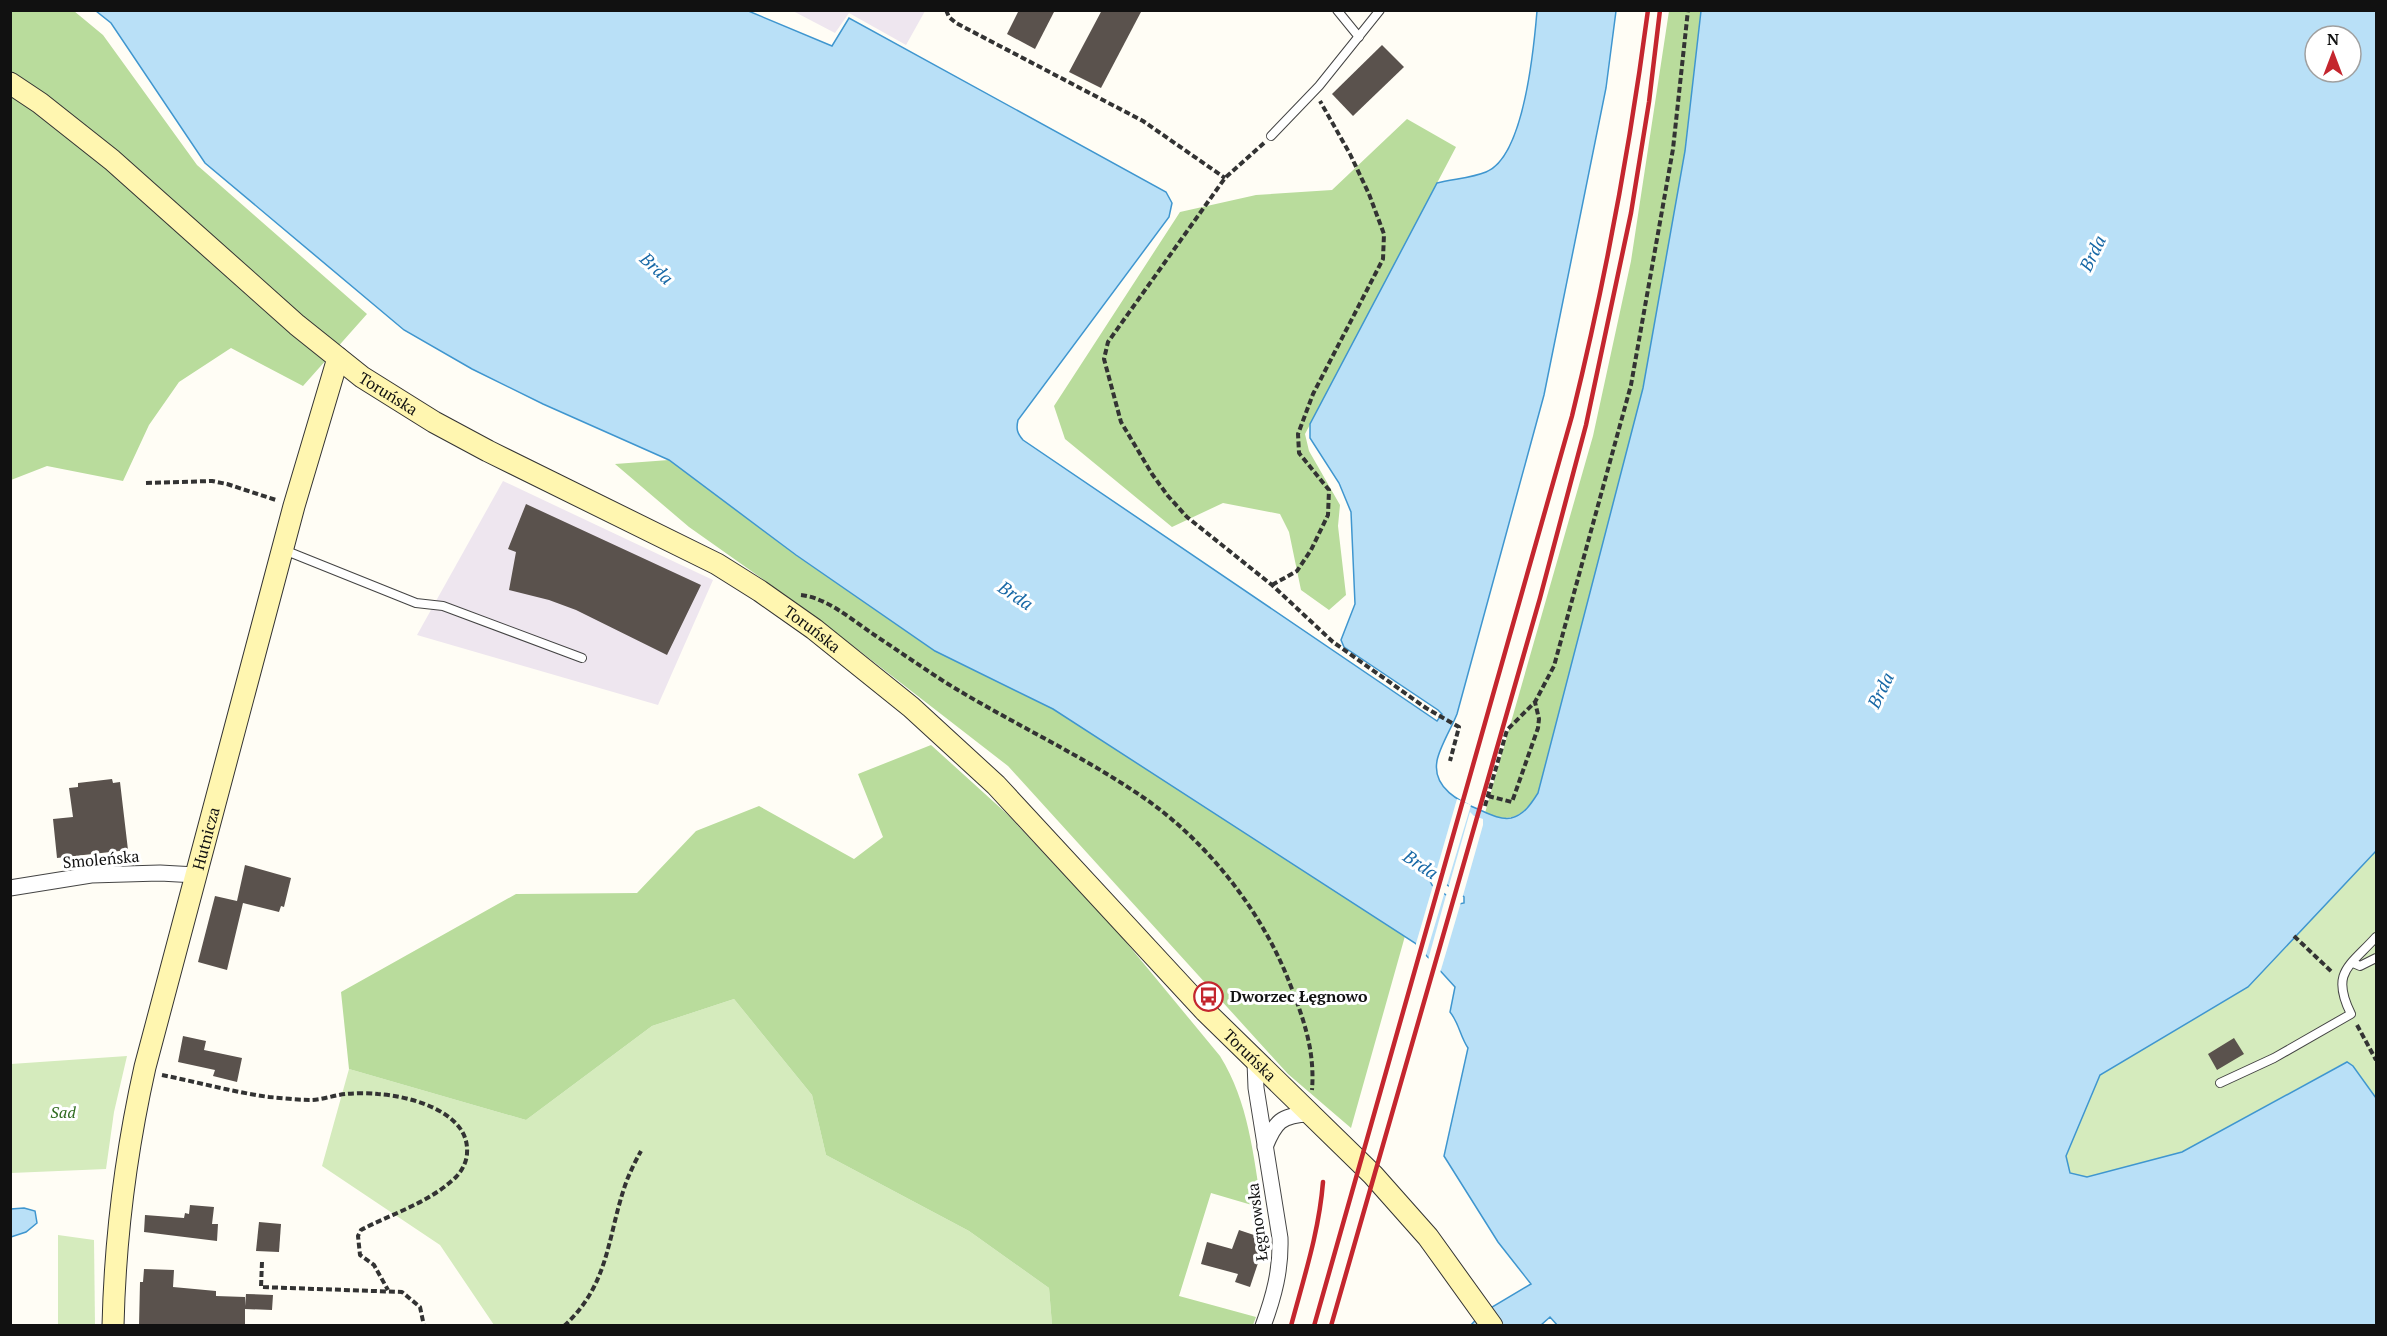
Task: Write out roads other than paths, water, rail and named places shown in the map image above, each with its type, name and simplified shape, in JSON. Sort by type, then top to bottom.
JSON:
[{"type":"street","name":"Toruńska","points":[[10,83],[40,103],[112,160],[338,358],[387,394],[434,422],[717,564],[769,597],[863,667],[958,748],[996,785],[1205,1011],[1373,1175],[1428,1236],[1487,1319]]},
{"type":"street","name":"Hutnicza","points":[[113,1326],[120,1216],[129,1142],[144,1069],[282,549],[338,358]]},
{"type":"street","name":"Smoleńska","points":[[10,888],[91,875],[160,873],[196,875]]},
{"type":"street","name":"Łęgnowska","points":[[1255,1062],[1256,1088],[1280,1238],[1281,1261],[1280,1272],[1263,1326]]},
{"type":"street","points":[[1265,1147],[1278,1122],[1293,1114],[1309,1114]]},
{"type":"lane","points":[[1337,10],[1359,37]]},
{"type":"lane","points":[[1271,136],[1314,91],[1380,10]]},
{"type":"lane","points":[[282,549],[417,603],[443,606],[582,658]]},
{"type":"lane","points":[[2220,1083],[2274,1058],[2351,1014],[2344,999],[2341,984],[2343,974],[2376,937]]},
{"type":"lane","points":[[2353,963],[2360,966],[2376,958]]},
{"type":"water","name":"Brda","points":[[746,10],[832,46],[849,18],[1166,192],[1172,203],[1169,217],[1018,420],[1017,431],[1023,440],[1437,721],[1442,714],[1438,710],[1344,647],[1341,640],[1355,604],[1351,512],[1339,483],[1310,438],[1310,424],[1437,183],[1486,172],[1499,162],[1510,146],[1525,99],[1530,74],[1537,11],[1616,11],[1606,88],[1544,395],[1457,714],[1437,761],[1439,779],[1449,793],[1472,807],[1507,818],[1516,817],[1523,812],[1538,793],[1643,388],[1685,151],[1701,11],[2376,11],[2376,851],[2248,987],[2100,1075],[2066,1156],[2070,1173],[2087,1177],[2182,1152],[2347,1062],[2353,1066],[2376,1098],[2376,1325],[1558,1326],[1550,1317],[1541,1325],[1471,1325],[1482,1313],[1531,1284],[1498,1242],[1444,1156],[1468,1048],[1450,1012],[1455,987],[1415,943],[1053,709],[935,651],[796,555],[669,460],[543,404],[472,369],[404,330],[205,163],[111,23],[96,11]],"holes":[[[1433,875],[1464,897],[1464,903],[1459,904],[1432,885],[1429,879]]]},
{"type":"water","points":[[24,1208],[35,1211],[37,1223],[26,1232],[11,1237],[11,1209]]},
{"type":"railway","points":[[1314,1326],[1572,416],[1616,214],[1648,10]]},
{"type":"railway","points":[[1331,1326],[1540,598],[1586,425],[1631,213],[1649,102],[1660,10]]},
{"type":"railway","points":[[1291,1326],[1315,1237],[1323,1182]]},
{"type":"place","name":"Dworzec Łęgnowo","points":[[1209,996]]},
{"type":"park label","name":"Sad","points":[[63,1112]]}]
